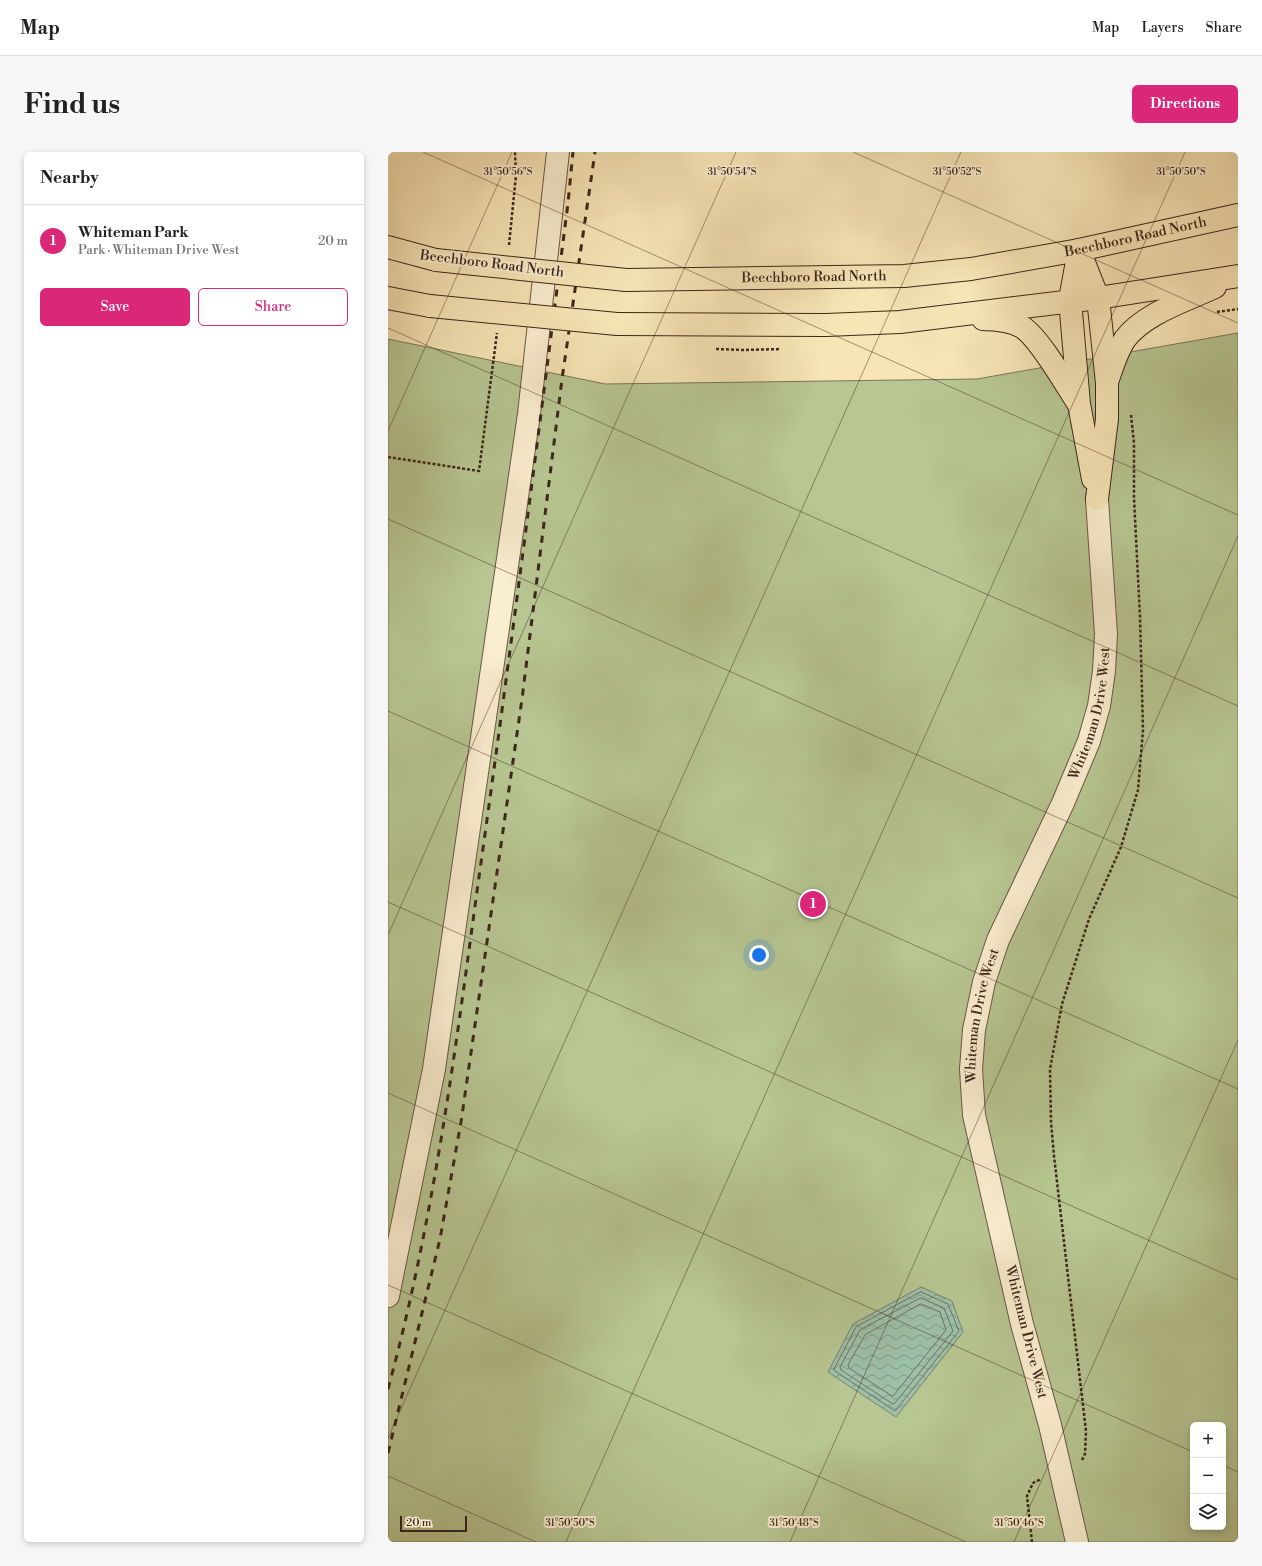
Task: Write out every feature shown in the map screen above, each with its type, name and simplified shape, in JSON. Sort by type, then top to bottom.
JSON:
[{"type":"main road","name":"Beechboro Road North","points":[[388,247],[436,260],[626,280],[904,276],[971,268],[1079,250],[1238,216]]},
{"type":"main road","points":[[1079,250],[1098,298],[1107,383],[1107,419],[1097,499]]},
{"type":"main road","points":[[1079,250],[1070,300],[1079,404],[1097,499]]},
{"type":"main road","points":[[388,298],[430,306],[617,324],[826,325],[900,322],[1070,300],[1098,298],[1238,276]]},
{"type":"main road","points":[[1107,383],[1116,356],[1125,340],[1135,328],[1149,318],[1238,276]]},
{"type":"main road","points":[[943,316],[1005,320],[1022,327],[1034,337],[1079,404]]},
{"type":"street","points":[[388,1296],[396,1263],[435,1061],[529,414],[558,152]]},
{"type":"street","name":"Whiteman Drive West","points":[[1077,1542],[1050,1425],[1022,1324],[974,1115],[971,1069],[974,1030],[984,982],[998,940],[1063,803],[1089,741],[1099,706],[1104,671],[1106,634],[1097,499]]},
{"type":"path","points":[[508,251],[516,175],[515,152]]},
{"type":"path","points":[[1212,312],[1238,308]]},
{"type":"path","points":[[388,457],[479,471],[498,327]]},
{"type":"path","points":[[1032,1542],[1027,1496],[1033,1483],[1061,1471],[1076,1468],[1085,1454],[1086,1431],[1054,1156],[1051,1122],[1050,1069],[1062,1004],[1089,919],[1121,846],[1138,790],[1143,730],[1140,616],[1134,498],[1134,443],[1130,407]]},
{"type":"shaded area","points":[[1238,333],[1238,1542],[388,1542],[388,339],[605,384],[977,379]]},
{"type":"water","points":[[921,1287],[952,1301],[963,1332],[896,1417],[828,1372],[853,1324]]},
{"type":"railway","points":[[388,1389],[418,1264],[441,1138],[461,1011],[524,544],[568,203],[573,152]]},
{"type":"railway","points":[[388,1453],[440,1239],[461,1122],[522,699],[562,379],[595,152]]},
{"type":"place","name":"Whiteman Park","points":[[813,904]]}]
